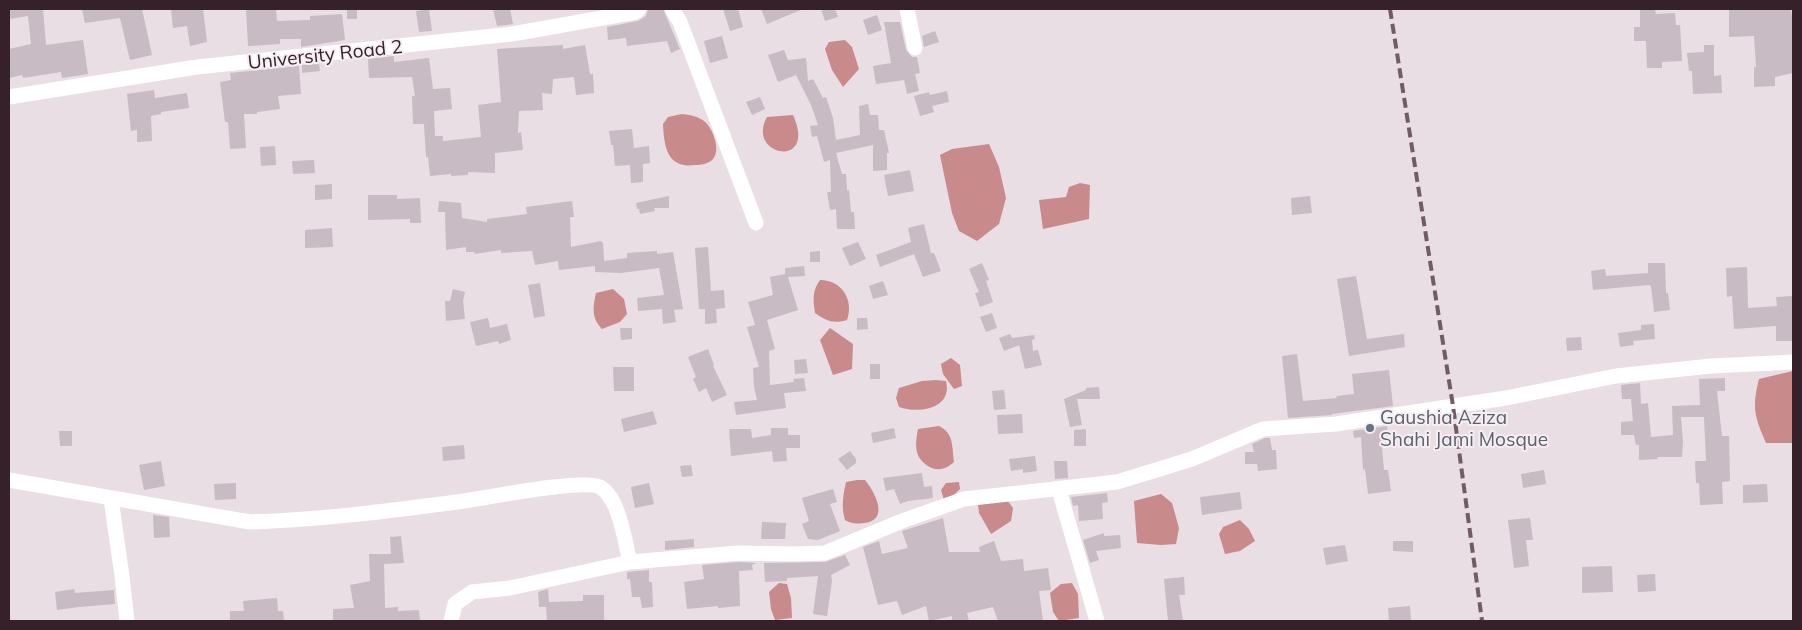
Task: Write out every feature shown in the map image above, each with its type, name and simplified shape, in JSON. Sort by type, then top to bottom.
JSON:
[{"type":"street","name":"University Road 2","points":[[9,97],[197,67],[512,34],[636,12],[639,9]]},
{"type":"street","points":[[672,9],[680,22],[756,222]]},
{"type":"street","points":[[906,9],[915,48]]},
{"type":"street","points":[[451,621],[455,604],[472,592],[510,588],[630,562],[738,553],[825,553],[902,521],[964,499],[1059,490],[1117,482],[1192,459],[1262,429],[1336,424],[1506,398],[1616,376],[1711,366],[1793,362]]},
{"type":"street","points":[[9,480],[250,522],[282,521],[458,502],[565,486],[590,485],[600,487],[613,498],[630,562]]},
{"type":"street","points":[[1059,490],[1097,621]]},
{"type":"street","points":[[111,499],[127,621]]},
{"type":"shaded area","points":[[845,40],[852,47],[859,69],[843,87],[832,70],[825,49],[829,42]]},
{"type":"shaded area","points":[[682,114],[699,118],[710,129],[715,139],[716,150],[713,159],[709,162],[699,165],[686,165],[673,160],[669,154],[664,140],[663,124],[668,117]]},
{"type":"shaded area","points":[[793,115],[798,132],[796,144],[790,150],[781,151],[772,148],[765,141],[763,130],[767,117]]},
{"type":"shaded area","points":[[989,144],[999,167],[1006,198],[999,224],[977,241],[959,231],[952,213],[940,155],[952,149]]},
{"type":"shaded area","points":[[1080,183],[1090,185],[1089,219],[1043,229],[1039,200],[1066,197],[1069,187]]},
{"type":"shaded area","points":[[820,280],[834,283],[844,292],[849,305],[847,320],[830,321],[815,313],[814,296]]},
{"type":"shaded area","points":[[613,289],[624,299],[627,314],[620,322],[602,329],[594,316],[596,293]]},
{"type":"shaded area","points":[[830,328],[853,344],[852,369],[833,375],[820,340]]},
{"type":"shaded area","points":[[951,358],[960,365],[962,386],[954,389],[943,374],[941,364]]},
{"type":"shaded area","points":[[1793,371],[1793,443],[1766,443],[1755,411],[1755,397],[1759,379]]},
{"type":"shaded area","points":[[922,381],[946,381],[947,390],[944,398],[939,403],[932,407],[915,410],[899,407],[896,398],[899,388]]},
{"type":"shaded area","points":[[939,426],[950,437],[954,462],[945,468],[939,469],[928,466],[920,459],[916,440],[918,429]]},
{"type":"shaded area","points":[[865,480],[873,491],[878,511],[877,517],[872,521],[856,524],[845,520],[843,501],[846,482]]},
{"type":"shaded area","points":[[959,482],[960,489],[950,499],[944,500],[941,490],[946,483]]},
{"type":"shaded area","points":[[1161,494],[1172,503],[1179,528],[1176,544],[1137,543],[1134,501]]},
{"type":"shaded area","points":[[1007,500],[1013,508],[1011,521],[991,534],[979,513],[978,504]]},
{"type":"shaded area","points":[[1240,520],[1249,529],[1255,541],[1240,551],[1225,554],[1219,534],[1223,527]]},
{"type":"shaded area","points":[[779,583],[787,584],[791,598],[792,618],[775,620],[771,609],[769,592]]},
{"type":"shaded area","points":[[1072,583],[1078,594],[1079,618],[1059,621],[1053,612],[1050,593],[1061,584]]},
{"type":"building","points":[[9,9],[43,9],[46,45],[83,40],[88,74],[62,78],[61,72],[23,78],[22,75],[9,78],[9,49],[31,44],[28,16],[9,19]]},
{"type":"building","points":[[82,9],[142,9],[152,55],[130,60],[120,18],[85,23]]},
{"type":"building","points":[[171,9],[203,9],[207,42],[190,46],[187,26],[173,28]]},
{"type":"building","points":[[246,9],[276,9],[277,21],[310,20],[310,16],[342,14],[345,40],[301,47],[301,39],[280,39],[280,44],[248,46]]},
{"type":"building","points":[[347,9],[357,9],[357,19],[347,19]]},
{"type":"building","points":[[429,9],[432,31],[419,32],[416,11]]},
{"type":"building","points":[[493,9],[510,9],[513,24],[497,26]]},
{"type":"building","points":[[648,9],[663,9],[680,49],[671,53],[667,41],[627,46],[626,38],[608,40],[607,27],[638,21],[646,16]]},
{"type":"building","points":[[723,9],[738,9],[743,27],[730,31]]},
{"type":"building","points":[[761,9],[803,9],[767,24]]},
{"type":"building","points":[[821,9],[835,9],[838,17],[825,21]]},
{"type":"building","points":[[1640,9],[1655,9],[1656,14],[1675,13],[1676,25],[1680,25],[1682,61],[1662,62],[1662,68],[1647,68],[1646,41],[1634,41],[1634,27],[1640,27]]},
{"type":"building","points":[[1729,9],[1791,9],[1793,73],[1775,77],[1775,86],[1754,87],[1754,67],[1756,67],[1754,36],[1729,37]]},
{"type":"building","points":[[877,15],[882,30],[868,35],[863,20]]},
{"type":"building","points":[[884,22],[900,22],[906,50],[912,57],[917,57],[920,73],[915,74],[919,91],[907,94],[904,80],[876,84],[873,66],[891,63]]},
{"type":"building","points":[[935,31],[939,42],[924,47],[922,36]]},
{"type":"building","points":[[722,36],[728,58],[710,63],[704,41]]},
{"type":"building","points":[[563,45],[563,49],[585,45],[590,74],[593,74],[594,93],[576,95],[574,77],[553,79],[552,94],[542,93],[543,110],[519,111],[518,133],[521,132],[523,150],[495,153],[495,173],[468,172],[468,175],[430,176],[428,157],[426,157],[424,124],[413,124],[412,96],[415,96],[412,77],[369,78],[368,59],[394,56],[394,62],[429,58],[433,89],[450,88],[452,109],[434,111],[435,136],[443,136],[443,141],[481,137],[478,105],[501,102],[497,49]]},
{"type":"building","points":[[1704,45],[1714,45],[1714,76],[1721,75],[1722,93],[1693,94],[1692,71],[1689,71],[1687,53],[1704,52]]},
{"type":"building","points":[[784,50],[788,60],[806,58],[808,81],[813,79],[823,98],[826,97],[833,118],[836,140],[860,135],[859,106],[868,104],[870,115],[878,115],[879,130],[884,130],[889,153],[887,153],[887,170],[873,171],[873,145],[836,153],[842,174],[846,174],[851,212],[854,212],[855,229],[837,229],[836,209],[830,210],[827,192],[831,192],[830,160],[824,162],[817,136],[812,137],[810,126],[818,125],[811,105],[796,75],[778,82],[768,55]]},
{"type":"building","points":[[319,64],[320,71],[302,73],[302,65]]},
{"type":"building","points":[[299,66],[301,94],[278,96],[280,109],[257,112],[257,114],[244,114],[246,148],[230,149],[228,122],[225,122],[220,82],[231,80],[230,73]]},
{"type":"building","points":[[154,90],[155,98],[187,93],[189,108],[161,112],[161,114],[151,116],[152,141],[137,142],[137,130],[131,131],[127,94]]},
{"type":"building","points":[[947,91],[949,102],[932,106],[934,112],[920,116],[914,96],[929,92],[930,95]]},
{"type":"building","points":[[760,97],[765,109],[752,115],[746,102]]},
{"type":"building","points":[[632,129],[634,148],[649,146],[650,163],[643,164],[643,182],[631,183],[630,165],[615,166],[613,145],[611,145],[609,131]]},
{"type":"building","points":[[275,146],[276,165],[261,166],[260,147]]},
{"type":"building","points":[[314,160],[315,173],[293,174],[292,161]]},
{"type":"building","points":[[910,170],[914,191],[888,196],[884,175]]},
{"type":"building","points":[[332,184],[332,199],[315,200],[315,185]]},
{"type":"building","points":[[368,195],[397,195],[397,199],[420,198],[421,223],[410,223],[410,219],[368,220]]},
{"type":"building","points":[[669,196],[669,208],[654,208],[655,211],[640,214],[639,209],[637,209],[636,203]]},
{"type":"building","points":[[1310,196],[1312,213],[1292,215],[1291,198]]},
{"type":"building","points":[[439,201],[461,203],[462,218],[487,222],[487,219],[527,214],[526,207],[572,201],[574,217],[570,217],[571,247],[601,241],[603,243],[604,261],[627,258],[627,253],[657,251],[657,254],[673,252],[683,309],[674,310],[676,322],[663,324],[662,309],[638,311],[637,298],[664,295],[659,268],[621,273],[595,272],[595,266],[559,270],[558,261],[535,265],[532,251],[501,253],[501,250],[475,254],[474,252],[466,252],[466,247],[446,250],[445,212],[438,212]]},
{"type":"building","points":[[924,224],[931,253],[934,253],[941,271],[923,277],[914,254],[880,267],[876,255],[911,242],[908,228]]},
{"type":"building","points":[[332,228],[333,247],[305,248],[305,230]]},
{"type":"building","points":[[858,242],[866,259],[850,266],[842,248]]},
{"type":"building","points":[[708,247],[711,291],[724,290],[725,308],[716,309],[717,323],[705,324],[705,309],[699,309],[695,248]]},
{"type":"building","points":[[820,251],[820,262],[810,262],[810,252]]},
{"type":"building","points":[[982,263],[989,280],[986,281],[993,302],[980,307],[975,293],[979,292],[969,269]]},
{"type":"building","points":[[1648,263],[1665,263],[1666,293],[1668,293],[1670,310],[1654,312],[1651,286],[1649,285],[1593,290],[1591,271],[1605,269],[1606,276],[1648,273]]},
{"type":"building","points":[[804,266],[805,276],[788,277],[798,310],[767,320],[775,349],[769,351],[770,385],[794,382],[793,379],[804,378],[806,391],[784,393],[786,408],[736,415],[734,402],[757,400],[753,368],[759,367],[747,327],[755,325],[748,302],[773,295],[770,277],[785,274],[785,268]]},
{"type":"building","points":[[1747,267],[1748,308],[1777,306],[1776,297],[1793,296],[1792,341],[1776,341],[1776,326],[1734,329],[1732,296],[1727,297],[1726,268]]},
{"type":"building","points":[[1356,276],[1367,339],[1404,334],[1405,347],[1349,356],[1337,279]]},
{"type":"building","points":[[883,281],[888,295],[873,299],[869,286]]},
{"type":"building","points":[[540,283],[545,316],[534,318],[528,285]]},
{"type":"building","points":[[453,289],[465,292],[463,301],[465,319],[446,321],[445,301],[450,301]]},
{"type":"building","points":[[992,313],[997,328],[986,332],[980,317]]},
{"type":"building","points":[[488,318],[490,328],[507,324],[511,340],[499,344],[498,341],[476,346],[470,322]]},
{"type":"building","points":[[857,318],[867,318],[868,329],[857,330]]},
{"type":"building","points":[[1654,324],[1655,339],[1633,341],[1634,345],[1620,347],[1618,333],[1641,330],[1641,325]]},
{"type":"building","points":[[620,328],[632,328],[632,339],[621,340]]},
{"type":"building","points":[[1010,334],[1012,338],[1034,335],[1035,339],[1032,340],[1033,351],[1038,350],[1042,365],[1025,369],[1019,345],[1004,351],[999,338]]},
{"type":"building","points":[[1581,337],[1582,350],[1567,351],[1566,338]]},
{"type":"building","points":[[708,349],[713,366],[727,395],[712,402],[706,388],[699,392],[693,379],[696,377],[688,357]]},
{"type":"building","points":[[1297,354],[1303,401],[1337,398],[1336,396],[1354,394],[1352,374],[1389,370],[1393,406],[1332,415],[1288,418],[1282,356]]},
{"type":"building","points":[[806,359],[808,373],[795,374],[794,360]]},
{"type":"building","points":[[870,364],[880,364],[880,379],[870,379]]},
{"type":"building","points":[[613,367],[634,367],[634,391],[614,391]]},
{"type":"building","points":[[1725,378],[1725,391],[1717,391],[1722,436],[1729,436],[1730,481],[1722,482],[1723,504],[1700,505],[1695,461],[1706,461],[1704,417],[1681,417],[1682,457],[1657,457],[1658,459],[1639,460],[1639,445],[1636,445],[1634,435],[1621,435],[1621,422],[1633,421],[1631,399],[1622,399],[1621,385],[1640,383],[1641,404],[1648,403],[1651,437],[1673,435],[1672,406],[1700,405],[1699,379]]},
{"type":"building","points":[[1099,387],[1100,399],[1077,399],[1082,425],[1070,427],[1064,399],[1086,390],[1086,388]]},
{"type":"building","points":[[1004,390],[1006,409],[994,410],[992,391]]},
{"type":"building","points":[[653,411],[657,424],[624,432],[621,419]]},
{"type":"building","points":[[1022,414],[1023,433],[998,434],[997,415]]},
{"type":"building","points":[[1387,426],[1388,435],[1381,436],[1384,470],[1388,470],[1391,491],[1368,494],[1365,469],[1363,470],[1361,437],[1354,438],[1353,431]]},
{"type":"building","points":[[771,428],[788,428],[788,435],[800,435],[800,448],[786,448],[787,461],[773,462],[772,451],[731,456],[729,429],[751,429],[752,438],[771,435]]},
{"type":"building","points":[[894,428],[896,438],[873,443],[871,433]]},
{"type":"building","points":[[1086,429],[1086,446],[1074,446],[1074,430]]},
{"type":"building","points":[[59,431],[72,431],[72,446],[60,446]]},
{"type":"building","points":[[1265,438],[1270,438],[1272,450],[1276,450],[1277,469],[1258,471],[1257,464],[1245,464],[1245,452],[1254,452],[1252,444]]},
{"type":"building","points":[[464,445],[465,459],[443,461],[442,447]]},
{"type":"building","points":[[850,451],[856,459],[856,463],[847,470],[838,459]]},
{"type":"building","points":[[1035,456],[1037,471],[1023,473],[1023,469],[1011,471],[1009,459]]},
{"type":"building","points":[[161,461],[165,486],[144,490],[139,465]]},
{"type":"building","points":[[1054,461],[1067,461],[1068,478],[1055,479]]},
{"type":"building","points":[[691,465],[693,476],[682,477],[680,466]]},
{"type":"building","points":[[1544,470],[1546,484],[1523,488],[1521,474]]},
{"type":"building","points":[[922,473],[924,487],[932,486],[933,498],[908,501],[900,504],[894,489],[886,491],[883,478]]},
{"type":"building","points":[[236,483],[236,499],[215,500],[214,484]]},
{"type":"building","points":[[649,483],[654,504],[635,508],[631,487]]},
{"type":"building","points":[[1767,484],[1768,502],[1743,503],[1743,485]]},
{"type":"building","points":[[833,489],[837,502],[830,504],[840,531],[818,540],[808,539],[802,524],[809,521],[802,498]]},
{"type":"building","points":[[1240,492],[1242,509],[1202,515],[1200,497]]},
{"type":"building","points":[[1107,493],[1108,502],[1102,503],[1103,519],[1079,521],[1078,505],[1073,506],[1071,497]]},
{"type":"building","points":[[153,515],[169,517],[170,537],[154,538]]},
{"type":"building","points":[[943,518],[949,552],[980,552],[979,547],[994,541],[1001,561],[1023,559],[1024,571],[1048,568],[1051,590],[1039,591],[1043,621],[998,621],[993,607],[967,613],[969,621],[952,621],[952,616],[929,621],[926,606],[902,615],[897,601],[878,605],[863,547],[879,541],[882,554],[908,548],[902,531]]},
{"type":"building","points":[[1530,518],[1533,540],[1526,540],[1529,566],[1514,568],[1508,520]]},
{"type":"building","points":[[762,522],[786,523],[785,539],[761,539]]},
{"type":"building","points":[[1104,533],[1104,536],[1120,535],[1121,548],[1096,551],[1099,560],[1090,563],[1083,540]]},
{"type":"building","points":[[401,536],[404,563],[384,564],[385,608],[398,607],[398,611],[419,610],[420,621],[333,621],[333,609],[354,608],[350,585],[370,581],[369,554],[391,554],[390,537]]},
{"type":"building","points":[[694,539],[694,547],[665,550],[665,541]]},
{"type":"building","points":[[1393,541],[1413,541],[1413,552],[1393,551]]},
{"type":"building","points":[[1345,545],[1348,561],[1326,565],[1323,548]]},
{"type":"building","points":[[845,555],[850,565],[831,575],[832,581],[827,616],[813,614],[818,576],[765,582],[764,563],[825,562]]},
{"type":"building","points":[[739,562],[757,563],[752,565],[753,570],[739,571],[740,606],[687,609],[684,582],[704,579],[702,565]]},
{"type":"building","points":[[1612,566],[1613,592],[1582,593],[1582,567]]},
{"type":"building","points":[[649,570],[649,582],[652,582],[653,607],[642,608],[640,597],[632,597],[630,579],[627,579],[627,572]]},
{"type":"building","points":[[1655,574],[1656,591],[1638,592],[1637,575]]},
{"type":"building","points":[[1184,577],[1185,595],[1179,595],[1183,621],[1168,621],[1164,579]]},
{"type":"building","points":[[74,589],[75,593],[114,590],[115,604],[57,610],[55,592]]},
{"type":"building","points":[[548,589],[549,602],[583,601],[583,595],[604,595],[604,621],[547,621],[546,607],[539,607],[538,592]]},
{"type":"building","points":[[277,598],[278,611],[283,611],[284,621],[230,621],[230,611],[244,611],[243,601]]},
{"type":"building","points":[[1410,606],[1411,621],[1389,621],[1388,608]]},
{"type":"railway","points":[[1390,9],[1453,406],[1482,621]]},
{"type":"place","name":"Gaushia Aziza Shahi Jami Mosque","points":[[1370,428]]}]
